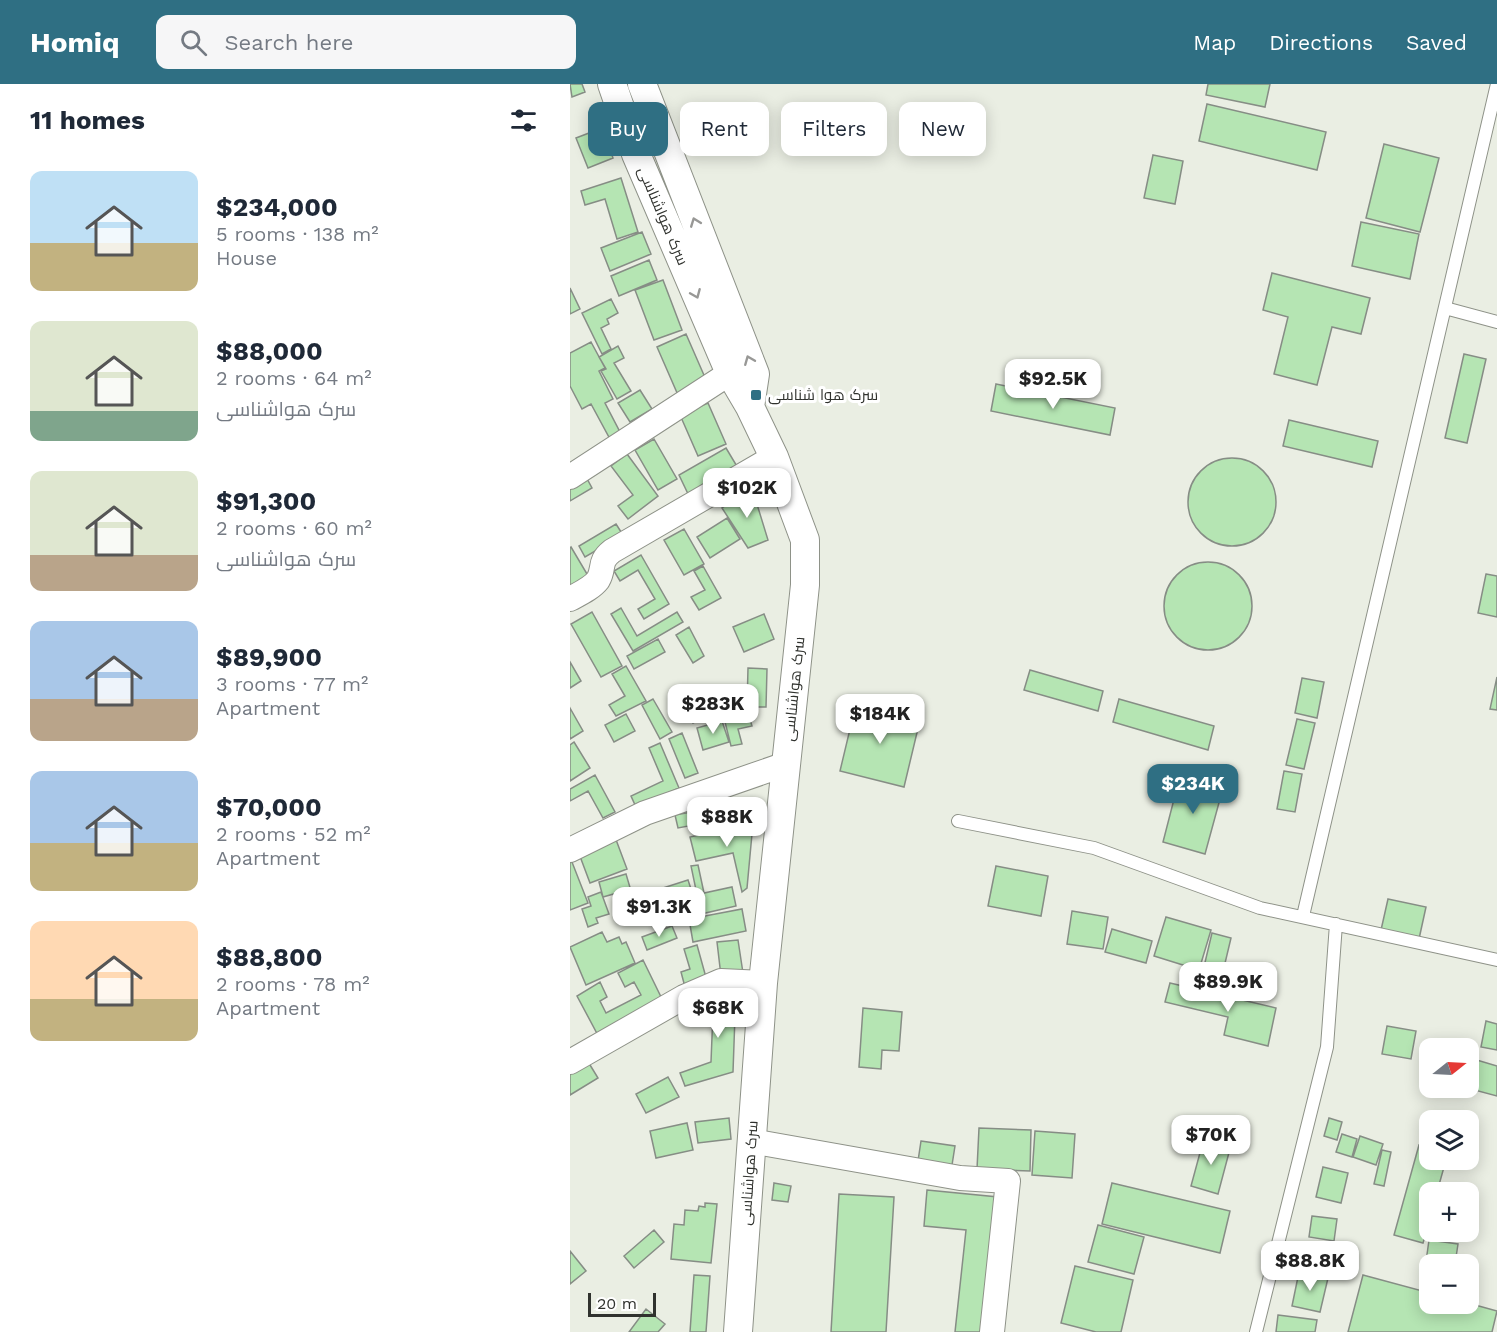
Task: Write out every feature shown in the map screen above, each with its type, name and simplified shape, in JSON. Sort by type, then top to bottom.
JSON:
[{"type":"street","name":"سرک هواشناسی","points":[[612,84],[636,154],[730,373],[750,406],[774,457],[806,540],[805,585],[763,983],[738,1332]]},
{"type":"street","points":[[642,84],[755,374],[750,406]]},
{"type":"street","points":[[573,467],[730,373]]},
{"type":"street","points":[[570,599],[595,584],[600,576],[601,564],[612,551],[774,457]]},
{"type":"street","points":[[570,850],[645,813],[786,764]]},
{"type":"street","points":[[570,1062],[684,997],[721,981],[763,983]]},
{"type":"street","points":[[751,1142],[960,1178],[1008,1181],[992,1332]]},
{"type":"lane","points":[[1303,916],[1497,87]]},
{"type":"lane","points":[[1445,308],[1497,322]]},
{"type":"lane","points":[[958,821],[1094,848],[1260,908],[1497,960]]},
{"type":"lane","points":[[1256,1332],[1327,1047],[1336,924]]},
{"type":"building","points":[[570,84],[582,84],[585,92],[572,97]]},
{"type":"building","points":[[1208,84],[1270,84],[1265,107],[1206,95]]},
{"type":"building","points":[[1207,104],[1326,132],[1317,170],[1199,141]]},
{"type":"building","points":[[588,133],[588,156],[612,156],[613,158],[588,168],[576,138]]},
{"type":"building","points":[[1384,144],[1439,158],[1420,232],[1366,218]]},
{"type":"building","points":[[1153,155],[1183,161],[1175,204],[1144,198]]},
{"type":"building","points":[[621,178],[638,232],[617,239],[605,199],[585,205],[581,191]]},
{"type":"building","points":[[1361,222],[1419,234],[1410,279],[1352,266]]},
{"type":"building","points":[[642,232],[651,254],[610,271],[601,248]]},
{"type":"building","points":[[649,260],[657,280],[619,296],[611,276]]},
{"type":"building","points":[[1272,273],[1370,298],[1361,334],[1332,327],[1317,385],[1274,374],[1288,317],[1263,310]]},
{"type":"building","points":[[663,280],[682,330],[654,340],[635,290]]},
{"type":"building","points":[[570,288],[580,309],[570,314]]},
{"type":"building","points":[[611,299],[618,313],[607,319],[609,324],[601,328],[611,349],[602,354],[582,313]]},
{"type":"building","points":[[686,334],[707,382],[678,395],[657,347]]},
{"type":"building","points":[[591,342],[605,368],[599,371],[613,399],[605,403],[621,434],[610,439],[591,404],[582,409],[570,386],[570,353]]},
{"type":"building","points":[[618,346],[624,358],[614,363],[631,391],[617,399],[601,371],[606,369],[599,357]]},
{"type":"building","points":[[1464,354],[1486,359],[1467,443],[1445,438]]},
{"type":"building","points":[[996,384],[1115,408],[1110,435],[991,411]]},
{"type":"building","points":[[640,390],[652,409],[630,422],[618,403]]},
{"type":"building","points":[[708,403],[726,444],[698,456],[680,415]]},
{"type":"building","points":[[1289,420],[1378,441],[1372,467],[1283,446]]},
{"type":"building","points":[[654,439],[677,479],[658,490],[635,450]]},
{"type":"building","points":[[726,448],[738,468],[690,498],[679,475]]},
{"type":"building","points":[[627,454],[658,496],[628,519],[618,506],[633,495],[611,466]]},
{"type":"building","points":[[1232,458],[1257,465],[1269,477],[1276,502],[1269,527],[1257,539],[1232,546],[1207,539],[1195,527],[1188,502],[1195,477],[1207,465]]},
{"type":"building","points":[[585,475],[592,488],[570,501],[570,483]]},
{"type":"building","points":[[752,488],[768,540],[748,548],[722,508]]},
{"type":"building","points":[[727,518],[740,539],[710,558],[697,537]]},
{"type":"building","points":[[616,524],[623,535],[585,557],[579,546]]},
{"type":"building","points":[[684,529],[704,564],[684,575],[664,540]]},
{"type":"building","points":[[570,548],[590,579],[570,593]]},
{"type":"building","points":[[641,555],[669,604],[644,619],[638,609],[655,599],[638,570],[620,581],[614,571]]},
{"type":"building","points":[[1208,562],[1233,569],[1245,581],[1252,606],[1245,631],[1233,643],[1208,650],[1183,643],[1171,631],[1164,606],[1171,581],[1183,569]]},
{"type":"building","points":[[703,566],[721,598],[699,610],[691,597],[705,590],[694,571]]},
{"type":"building","points":[[1486,574],[1497,576],[1497,617],[1478,613]]},
{"type":"building","points":[[621,608],[637,636],[677,612],[683,622],[633,651],[611,614]]},
{"type":"building","points":[[592,612],[622,666],[601,677],[571,624]]},
{"type":"building","points":[[764,614],[774,639],[744,652],[733,627]]},
{"type":"building","points":[[689,627],[704,656],[693,663],[676,635]]},
{"type":"building","points":[[658,639],[665,652],[634,669],[627,656]]},
{"type":"building","points":[[570,662],[581,681],[570,688]]},
{"type":"building","points":[[626,666],[646,701],[616,716],[609,705],[625,696],[612,674]]},
{"type":"building","points":[[748,668],[767,669],[766,707],[747,707]]},
{"type":"building","points":[[1030,670],[1103,691],[1098,711],[1024,690]]},
{"type":"building","points":[[1497,677],[1497,710],[1490,709]]},
{"type":"building","points":[[1302,678],[1324,682],[1317,718],[1295,713]]},
{"type":"building","points":[[700,687],[712,714],[693,723],[680,696]]},
{"type":"building","points":[[721,688],[732,712],[718,719],[706,694]]},
{"type":"building","points":[[653,699],[672,732],[660,739],[642,705]]},
{"type":"building","points":[[1119,699],[1214,726],[1208,750],[1113,722]]},
{"type":"building","points":[[856,704],[920,720],[904,787],[840,771]]},
{"type":"building","points":[[570,708],[583,731],[570,739]]},
{"type":"building","points":[[626,714],[635,731],[614,742],[605,725]]},
{"type":"building","points":[[749,716],[752,726],[738,729],[742,744],[731,746],[725,722]]},
{"type":"building","points":[[1297,719],[1315,723],[1304,769],[1286,765]]},
{"type":"building","points":[[722,721],[729,742],[703,750],[697,728]]},
{"type":"building","points":[[682,733],[698,773],[685,778],[669,739]]},
{"type":"building","points":[[574,742],[590,768],[570,781],[570,745]]},
{"type":"building","points":[[660,743],[679,788],[636,807],[631,796],[663,781],[649,748]]},
{"type":"building","points":[[1284,771],[1302,774],[1295,812],[1277,809]]},
{"type":"building","points":[[595,775],[615,812],[603,818],[588,791],[570,801],[570,789]]},
{"type":"building","points":[[1180,776],[1223,788],[1205,854],[1163,842]]},
{"type":"building","points":[[735,804],[737,817],[678,828],[675,815]]},
{"type":"building","points":[[753,823],[747,888],[742,892],[733,853],[696,861],[690,837]]},
{"type":"building","points":[[615,837],[627,869],[590,883],[578,851]]},
{"type":"building","points":[[570,857],[588,903],[570,910]]},
{"type":"building","points":[[698,865],[704,893],[732,887],[736,906],[701,914],[691,866]]},
{"type":"building","points":[[996,866],[1048,876],[1041,916],[988,906]]},
{"type":"building","points":[[626,874],[634,901],[620,905],[617,893],[603,897],[599,882]]},
{"type":"building","points":[[688,880],[699,913],[673,920],[663,888]]},
{"type":"building","points":[[601,892],[609,914],[596,918],[598,923],[588,927],[582,909],[591,906],[588,897]]},
{"type":"building","points":[[656,893],[661,906],[636,916],[631,903]]},
{"type":"building","points":[[1388,899],[1426,907],[1419,939],[1381,930]]},
{"type":"building","points":[[742,909],[746,931],[693,942],[689,919]]},
{"type":"building","points":[[1072,911],[1108,917],[1103,949],[1067,944]]},
{"type":"building","points":[[1166,917],[1211,930],[1199,970],[1154,956]]},
{"type":"building","points":[[672,926],[677,938],[647,950],[642,937]]},
{"type":"building","points":[[1112,929],[1152,941],[1146,963],[1105,952]]},
{"type":"building","points":[[602,932],[607,942],[619,937],[622,944],[626,942],[635,963],[586,985],[570,947]]},
{"type":"building","points":[[1212,933],[1231,938],[1221,980],[1202,975]]},
{"type":"building","points":[[738,940],[743,973],[721,976],[717,942]]},
{"type":"building","points":[[697,945],[707,981],[685,987],[681,972],[690,969],[684,949]]},
{"type":"building","points":[[643,960],[663,1001],[601,1041],[577,996],[600,982],[607,997],[600,1001],[606,1013],[641,995],[634,982],[625,987],[618,973]]},
{"type":"building","points":[[1170,983],[1276,1008],[1268,1046],[1224,1035],[1228,1017],[1165,1002]]},
{"type":"building","points":[[714,987],[736,988],[733,1072],[685,1086],[680,1073],[711,1062]]},
{"type":"building","points":[[863,1008],[902,1012],[899,1051],[882,1050],[881,1069],[859,1067]]},
{"type":"building","points":[[1486,1021],[1497,1024],[1497,1050],[1481,1047]]},
{"type":"building","points":[[1387,1026],[1416,1031],[1411,1059],[1382,1054]]},
{"type":"building","points":[[587,1060],[598,1078],[570,1095],[570,1071]]},
{"type":"building","points":[[1479,1061],[1497,1066],[1497,1096],[1479,1091]]},
{"type":"building","points":[[668,1077],[679,1097],[646,1113],[636,1094]]},
{"type":"building","points":[[729,1118],[731,1139],[698,1143],[695,1122]]},
{"type":"building","points":[[1329,1118],[1342,1122],[1337,1140],[1324,1136]]},
{"type":"building","points":[[687,1123],[693,1150],[656,1158],[650,1131]]},
{"type":"building","points":[[979,1128],[1031,1130],[1030,1171],[977,1169]]},
{"type":"building","points":[[1035,1131],[1075,1134],[1072,1178],[1032,1175]]},
{"type":"building","points":[[1342,1134],[1357,1139],[1352,1157],[1336,1152]]},
{"type":"building","points":[[1360,1136],[1383,1144],[1376,1165],[1353,1157]]},
{"type":"building","points":[[1204,1138],[1231,1145],[1218,1194],[1191,1186]]},
{"type":"building","points":[[921,1141],[955,1146],[952,1165],[918,1161]]},
{"type":"building","points":[[1419,1145],[1419,1170],[1443,1170],[1440,1182],[1419,1182],[1419,1242],[1394,1235]]},
{"type":"building","points":[[1382,1150],[1391,1152],[1384,1186],[1374,1184]]},
{"type":"building","points":[[1323,1167],[1348,1173],[1341,1203],[1316,1197]]},
{"type":"building","points":[[774,1183],[791,1186],[788,1202],[772,1200]]},
{"type":"building","points":[[1112,1183],[1230,1211],[1220,1253],[1102,1224]]},
{"type":"building","points":[[927,1190],[998,1197],[984,1332],[955,1332],[966,1230],[924,1226]]},
{"type":"building","points":[[839,1194],[894,1197],[886,1332],[831,1332]]},
{"type":"building","points":[[705,1203],[717,1204],[711,1263],[671,1259],[674,1224],[684,1225],[685,1210],[698,1211],[699,1206],[705,1207]]},
{"type":"building","points":[[1312,1216],[1337,1219],[1334,1241],[1309,1237]]},
{"type":"building","points":[[1098,1225],[1144,1237],[1134,1274],[1088,1262]]},
{"type":"building","points":[[654,1230],[664,1242],[634,1268],[624,1256]]},
{"type":"building","points":[[1429,1242],[1458,1244],[1456,1254],[1427,1254]]},
{"type":"building","points":[[1294,1248],[1317,1250],[1315,1269],[1292,1267]]},
{"type":"building","points":[[570,1251],[586,1271],[570,1284]]},
{"type":"building","points":[[1075,1266],[1133,1280],[1121,1332],[1096,1332],[1061,1323]]},
{"type":"building","points":[[1299,1272],[1328,1278],[1320,1312],[1292,1306]]},
{"type":"building","points":[[694,1275],[710,1276],[706,1332],[690,1332]]},
{"type":"building","points":[[1363,1275],[1419,1290],[1419,1314],[1479,1314],[1479,1306],[1497,1311],[1492,1332],[1348,1332]]},
{"type":"building","points":[[646,1309],[665,1324],[658,1332],[629,1332]]},
{"type":"building","points":[[1278,1315],[1317,1320],[1315,1332],[1276,1332]]},
{"type":"place","name":"سرک هوا شناسی","points":[[756,395]]}]
